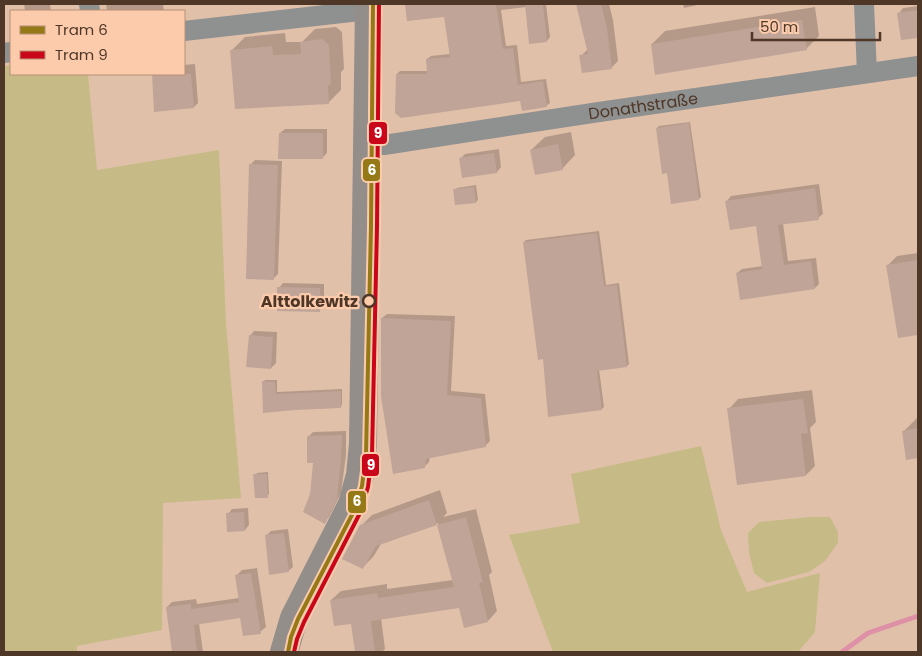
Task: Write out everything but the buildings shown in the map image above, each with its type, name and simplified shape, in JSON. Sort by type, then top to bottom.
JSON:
[{"type":"main road","points":[[284,652],[294,618],[347,515],[360,475],[363,444],[369,7]]},
{"type":"street","points":[[864,4],[867,73]]},
{"type":"street","points":[[185,31],[369,7]]},
{"type":"street","name":"Donathstraße","points":[[367,145],[384,145],[918,66]]},
{"type":"shaded area","points":[[10,65],[10,75],[88,75],[97,170],[219,150],[226,323],[241,498],[163,503],[162,630],[77,646],[77,652],[4,652],[4,66]]},
{"type":"shaded area","points":[[701,446],[721,530],[747,592],[820,573],[815,632],[798,652],[553,652],[509,535],[580,523],[571,474]]},
{"type":"shaded area","points":[[830,517],[838,532],[838,543],[825,561],[809,572],[767,583],[754,573],[749,553],[748,533],[759,522]]},
{"type":"waterway","points":[[842,652],[868,633],[918,616]]},
{"type":"tram line","name":"6","points":[[288,652],[298,619],[354,511],[362,486],[366,455],[373,4]]},
{"type":"tram line","name":"9","points":[[294,652],[304,622],[360,513],[368,487],[372,455],[379,4]]},
{"type":"place","name":"Alttolkewitz","points":[[369,301]]}]
